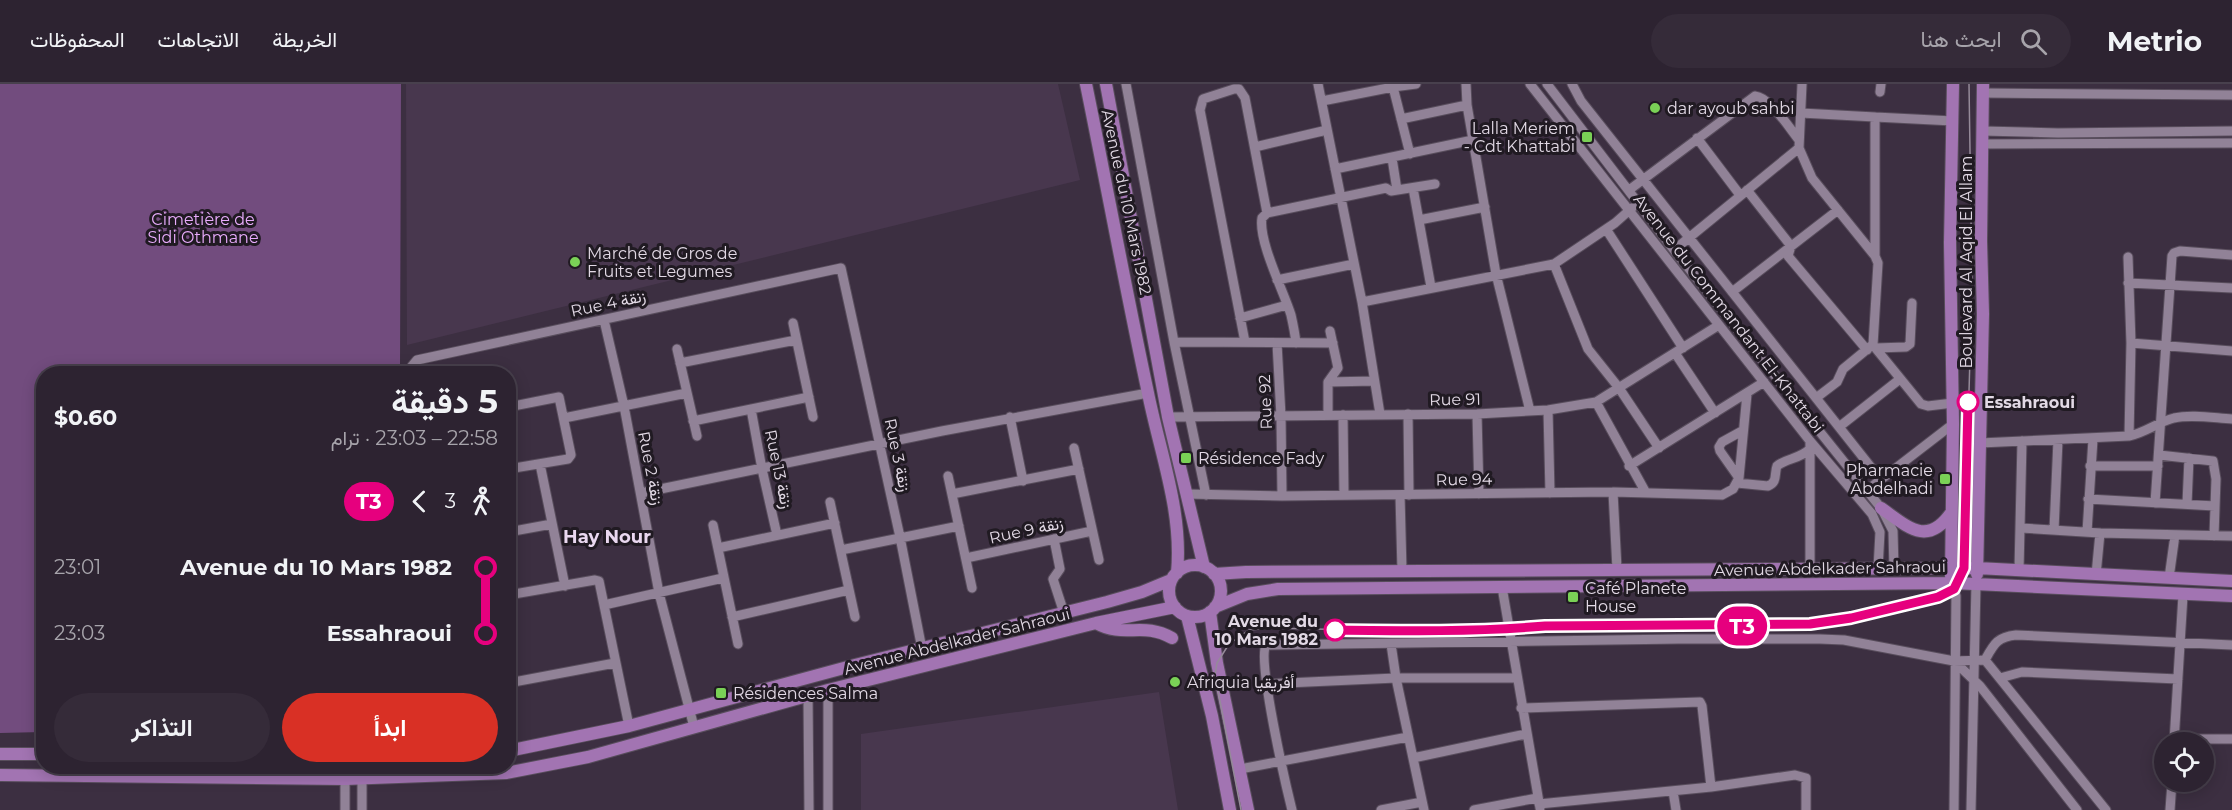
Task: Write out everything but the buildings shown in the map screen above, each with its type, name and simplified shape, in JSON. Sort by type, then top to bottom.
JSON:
[{"type":"main road","name":"Avenue du 10 Mars 1982","points":[[1086,84],[1148,393],[1176,514],[1178,539],[1174,577]]},
{"type":"main road","name":"Avenue du 10 Mars 1982","points":[[1106,84],[1168,417],[1186,494],[1209,570]]},
{"type":"main road","name":"Boulevard Al Aqid El Allam","points":[[1953,84],[1950,243],[1953,403],[1950,569],[1953,583]]},
{"type":"main road","name":"Boulevard Al Aqid El Allam","points":[[1976,584],[1983,323],[1981,241],[1983,89]]},
{"type":"main road","points":[[1881,508],[1910,528],[1926,532],[1938,529],[1952,512]]},
{"type":"main road","points":[[1213,609],[1195,617],[1187,616],[1175,607],[1169,594],[1174,577],[1189,566],[1209,570],[1219,582],[1221,591],[1213,609],[1216,663],[1248,810]]},
{"type":"main road","name":"Avenue Abdelkader Sahraoui","points":[[1209,570],[1246,572],[1977,568],[2232,581]]},
{"type":"main road","name":"Avenue Abdelkader Sahraoui","points":[[516,749],[629,726],[1064,613],[1142,592],[1174,577]]},
{"type":"main road","name":"Avenue Abdelkader Sahraoui","points":[[1213,609],[1247,594],[1271,590],[1502,587],[1953,583],[2232,596]]},
{"type":"main road","name":"Avenue Abdelkader Sahraoui","points":[[516,770],[588,757],[828,690],[1096,623],[1175,607]]},
{"type":"main road","points":[[1187,616],[1212,716],[1230,810]]},
{"type":"main road","points":[[1096,623],[1112,631],[1152,629],[1172,638]]},
{"type":"main road","points":[[0,754],[36,754]]},
{"type":"main road","name":"Avenue Abdelkader Sahraoui","points":[[0,775],[38,774]]},
{"type":"main road","name":"Avenue Abdelkader Sahraoui","points":[[267,774],[362,779],[465,774]]},
{"type":"street","points":[[1126,84],[1174,342],[1206,495]]},
{"type":"street","points":[[1318,84],[1362,302],[1380,414]]},
{"type":"street","points":[[1322,101],[1410,84]]},
{"type":"street","points":[[1466,84],[1467,105],[1496,274],[1530,411]]},
{"type":"street","name":"Avenue du Commandant El-Khattabi","points":[[1529,84],[1719,324],[1810,445],[1872,514],[1881,538],[1878,569]]},
{"type":"street","name":"Avenue du Commandant El-Khattabi","points":[[1547,84],[1674,250],[1881,508],[1893,531],[1894,570]]},
{"type":"street","points":[[1572,84],[1581,101],[1881,480]]},
{"type":"street","points":[[1674,250],[1799,144],[1802,84]]},
{"type":"street","points":[[1393,87],[1410,154]]},
{"type":"street","points":[[1245,342],[1200,110],[1203,99],[1225,88],[1239,89],[1245,98],[1267,213]]},
{"type":"street","points":[[1983,89],[2156,89],[2232,95]]},
{"type":"street","points":[[1629,190],[1755,96],[1760,96],[1767,101],[1799,144],[1812,178],[1875,255],[1878,263],[1872,348]]},
{"type":"street","points":[[1401,119],[1467,105]]},
{"type":"street","points":[[1801,113],[1953,122]]},
{"type":"street","points":[[1875,117],[1875,255]]},
{"type":"street","points":[[1255,147],[1327,130]]},
{"type":"street","points":[[1983,131],[2058,134],[2232,131]]},
{"type":"street","points":[[1697,138],[1791,246]]},
{"type":"street","points":[[1335,170],[1473,140]]},
{"type":"street","points":[[1982,144],[2232,143]]},
{"type":"street","points":[[1392,158],[1397,190]]},
{"type":"street","points":[[1296,343],[1262,218],[1267,213],[1342,196],[1386,188],[1397,190],[1435,184]]},
{"type":"street","points":[[1413,188],[1431,287]]},
{"type":"street","points":[[1362,302],[1554,264],[1606,229],[1629,212],[1638,202]]},
{"type":"street","points":[[1419,220],[1485,207]]},
{"type":"street","points":[[1732,292],[1838,210]]},
{"type":"street","points":[[1606,229],[1715,413]]},
{"type":"street","points":[[1791,246],[1788,256],[1921,404],[1928,406],[1953,403]]},
{"type":"street","points":[[2155,503],[2170,260],[2175,252],[2232,255]]},
{"type":"street","points":[[2128,257],[2131,343],[2129,436]]},
{"type":"street","points":[[1277,280],[1354,264]]},
{"type":"street","points":[[1554,264],[1582,339],[1619,388],[1659,448]]},
{"type":"street","name":"Rue 4 زنقة","points":[[412,366],[413,362],[417,360],[841,268]]},
{"type":"street","name":"Rue 3 زنقة","points":[[841,268],[922,649]]},
{"type":"street","points":[[2128,283],[2232,288]]},
{"type":"street","points":[[1816,398],[1837,382],[1843,369],[1872,348],[1906,347],[1910,344],[1912,303]]},
{"type":"street","points":[[1240,318],[1287,305]]},
{"type":"street","name":"Rue 2 زنقة","points":[[604,320],[624,406],[659,593],[694,727]]},
{"type":"street","points":[[793,323],[813,417]]},
{"type":"street","name":"Rue 91","points":[[1168,417],[1478,414],[1548,410],[1596,402],[1719,324]]},
{"type":"street","points":[[1328,415],[1328,382],[1338,368],[1330,331]]},
{"type":"street","points":[[680,363],[796,340]]},
{"type":"street","points":[[1174,342],[1334,344]]},
{"type":"street","name":"Rue 92","points":[[1277,343],[1282,496]]},
{"type":"street","points":[[2131,343],[2232,351]]},
{"type":"street","points":[[677,349],[697,436]]},
{"type":"street","points":[[1839,427],[1900,379]]},
{"type":"street","points":[[1328,382],[1374,381]]},
{"type":"street","points":[[1629,466],[1764,382]]},
{"type":"street","points":[[564,418],[687,393]]},
{"type":"street","points":[[641,493],[1010,417],[1148,393]]},
{"type":"street","points":[[1738,480],[1747,394]]},
{"type":"street","points":[[516,405],[558,396],[570,457],[516,468]]},
{"type":"street","points":[[693,421],[809,397]]},
{"type":"street","points":[[1596,402],[1629,466],[1646,493]]},
{"type":"street","name":"Rue 13 زنقة","points":[[751,409],[777,535]]},
{"type":"street","points":[[1548,410],[1550,493]]},
{"type":"street","points":[[1401,571],[1408,414]]},
{"type":"street","points":[[1478,414],[1479,494]]},
{"type":"street","points":[[1343,415],[1344,495]]},
{"type":"street","points":[[1010,417],[1023,481]]},
{"type":"street","points":[[1980,443],[2129,436],[2140,434],[2172,419],[2185,417],[2232,419]]},
{"type":"street","points":[[1866,491],[1953,424]]},
{"type":"street","points":[[1742,431],[1722,442],[1719,447],[1738,480],[1768,486],[1776,480],[1776,469],[1780,463],[1799,458],[1810,445]]},
{"type":"street","points":[[2087,532],[2093,439]]},
{"type":"street","points":[[2054,530],[2058,440]]},
{"type":"street","points":[[2019,570],[2022,441]]},
{"type":"street","points":[[1810,445],[1810,568]]},
{"type":"street","points":[[1074,448],[1099,560]]},
{"type":"street","points":[[2159,455],[2211,460],[2215,465],[2214,536]]},
{"type":"street","points":[[2187,504],[2189,458]]},
{"type":"street","points":[[540,464],[565,586]]},
{"type":"street","points":[[2090,466],[2158,466]]},
{"type":"street","points":[[952,494],[1078,469]]},
{"type":"street","points":[[948,476],[972,588]]},
{"type":"street","name":"Rue 94","points":[[1186,494],[1282,496],[1613,492],[1722,495],[1733,489],[1738,480]]},
{"type":"street","points":[[1613,492],[1617,569]]},
{"type":"street","points":[[2088,499],[2215,506]]},
{"type":"street","points":[[830,502],[855,617]]},
{"type":"street","name":"Rue 13 زنقة","points":[[718,548],[835,523]]},
{"type":"street","points":[[516,531],[552,524]]},
{"type":"street","points":[[713,525],[738,644]]},
{"type":"street","points":[[841,550],[959,526]]},
{"type":"street","points":[[2021,528],[2100,533],[2232,536]]},
{"type":"street","name":"Rue 9 زنقة","points":[[966,558],[1092,531]]},
{"type":"street","points":[[2096,575],[2100,533]]},
{"type":"street","points":[[2169,578],[2175,535]]},
{"type":"street","points":[[1054,539],[1060,569],[1053,579],[1064,613]]},
{"type":"street","points":[[604,605],[723,578]]},
{"type":"street","points":[[516,595],[598,580],[629,726]]},
{"type":"street","points":[[1953,583],[1956,596],[1954,810]]},
{"type":"street","points":[[1971,810],[1976,584]]},
{"type":"street","points":[[1502,587],[1539,804]]},
{"type":"street","points":[[732,617],[849,590]]},
{"type":"street","points":[[2175,732],[2183,595]]},
{"type":"street","points":[[1985,660],[1998,640],[2005,636],[2016,635],[2232,645]]},
{"type":"street","points":[[1292,810],[1267,684],[1263,650],[1268,644],[1679,639],[1844,640],[1954,661],[1985,660]]},
{"type":"street","points":[[1381,810],[1423,806],[1391,644]]},
{"type":"street","points":[[1985,660],[2106,810]]},
{"type":"street","points":[[1954,661],[1974,679],[2077,810]]},
{"type":"street","points":[[516,681],[615,663]]},
{"type":"street","points":[[2000,678],[2022,672],[2178,679]]},
{"type":"street","points":[[1267,684],[1396,678],[1516,678]]},
{"type":"street","points":[[828,690],[828,810]]},
{"type":"street","points":[[808,696],[808,810]]},
{"type":"street","points":[[1521,708],[1700,702],[1711,787]]},
{"type":"street","points":[[1413,758],[1526,734]]},
{"type":"street","points":[[1240,769],[1408,737]]},
{"type":"street","points":[[2214,740],[2232,739]]},
{"type":"street","points":[[1474,810],[1711,787],[1795,775],[1806,778],[1806,810]]},
{"type":"street","points":[[345,779],[345,810]]},
{"type":"street","points":[[362,779],[362,810]]},
{"type":"street","points":[[1673,790],[1676,810]]},
{"type":"street","points":[[2170,810],[2171,792]]},
{"type":"shaded area","name":"Marché de Gros de Fruits et Legumes","points":[[406,84],[1058,84],[1080,180],[407,345]]},
{"type":"shaded area","points":[[1159,692],[1178,810],[861,810],[861,734]]},
{"type":"green space","name":"Cimetière de Sidi Othmane","points":[[0,84],[401,84],[400,366],[36,366],[36,732],[0,733]]},
{"type":"tram line","points":[[1241,810],[1215,675],[1217,663],[1229,644],[1249,630],[1271,628],[1401,631],[1545,626],[1810,624],[1851,618],[1938,597],[1954,589],[1964,568],[1972,286],[1969,84]]},
{"type":"tram line","name":"T3","points":[[1335,630],[1401,631],[1545,626],[1810,624],[1885,611],[1938,597],[1954,589],[1959,583],[1964,568],[1968,402]]},
{"type":"place","name":"dar ayoub sahbi","points":[[1655,108]]},
{"type":"place","name":"Lalla Meriem - Cdt Khattabi","points":[[1587,137]]},
{"type":"place","name":"Marché de Gros de Fruits et Legumes","points":[[575,262]]},
{"type":"place","name":"Essahraoui","points":[[1968,402]]},
{"type":"place","name":"Résidence Fady","points":[[1186,458]]},
{"type":"place","name":"Pharmacie Abdelhadi","points":[[1945,479]]},
{"type":"place","name":"Café Planete House","points":[[1573,597]]},
{"type":"place","name":"Avenue du 10 Mars 1982","points":[[1335,630]]},
{"type":"place","name":"Afriquia أفريقيا","points":[[1175,682]]},
{"type":"place","name":"Résidences Salma","points":[[721,693]]},
{"type":"district","name":"Hay Nour","points":[[607,537]]}]
